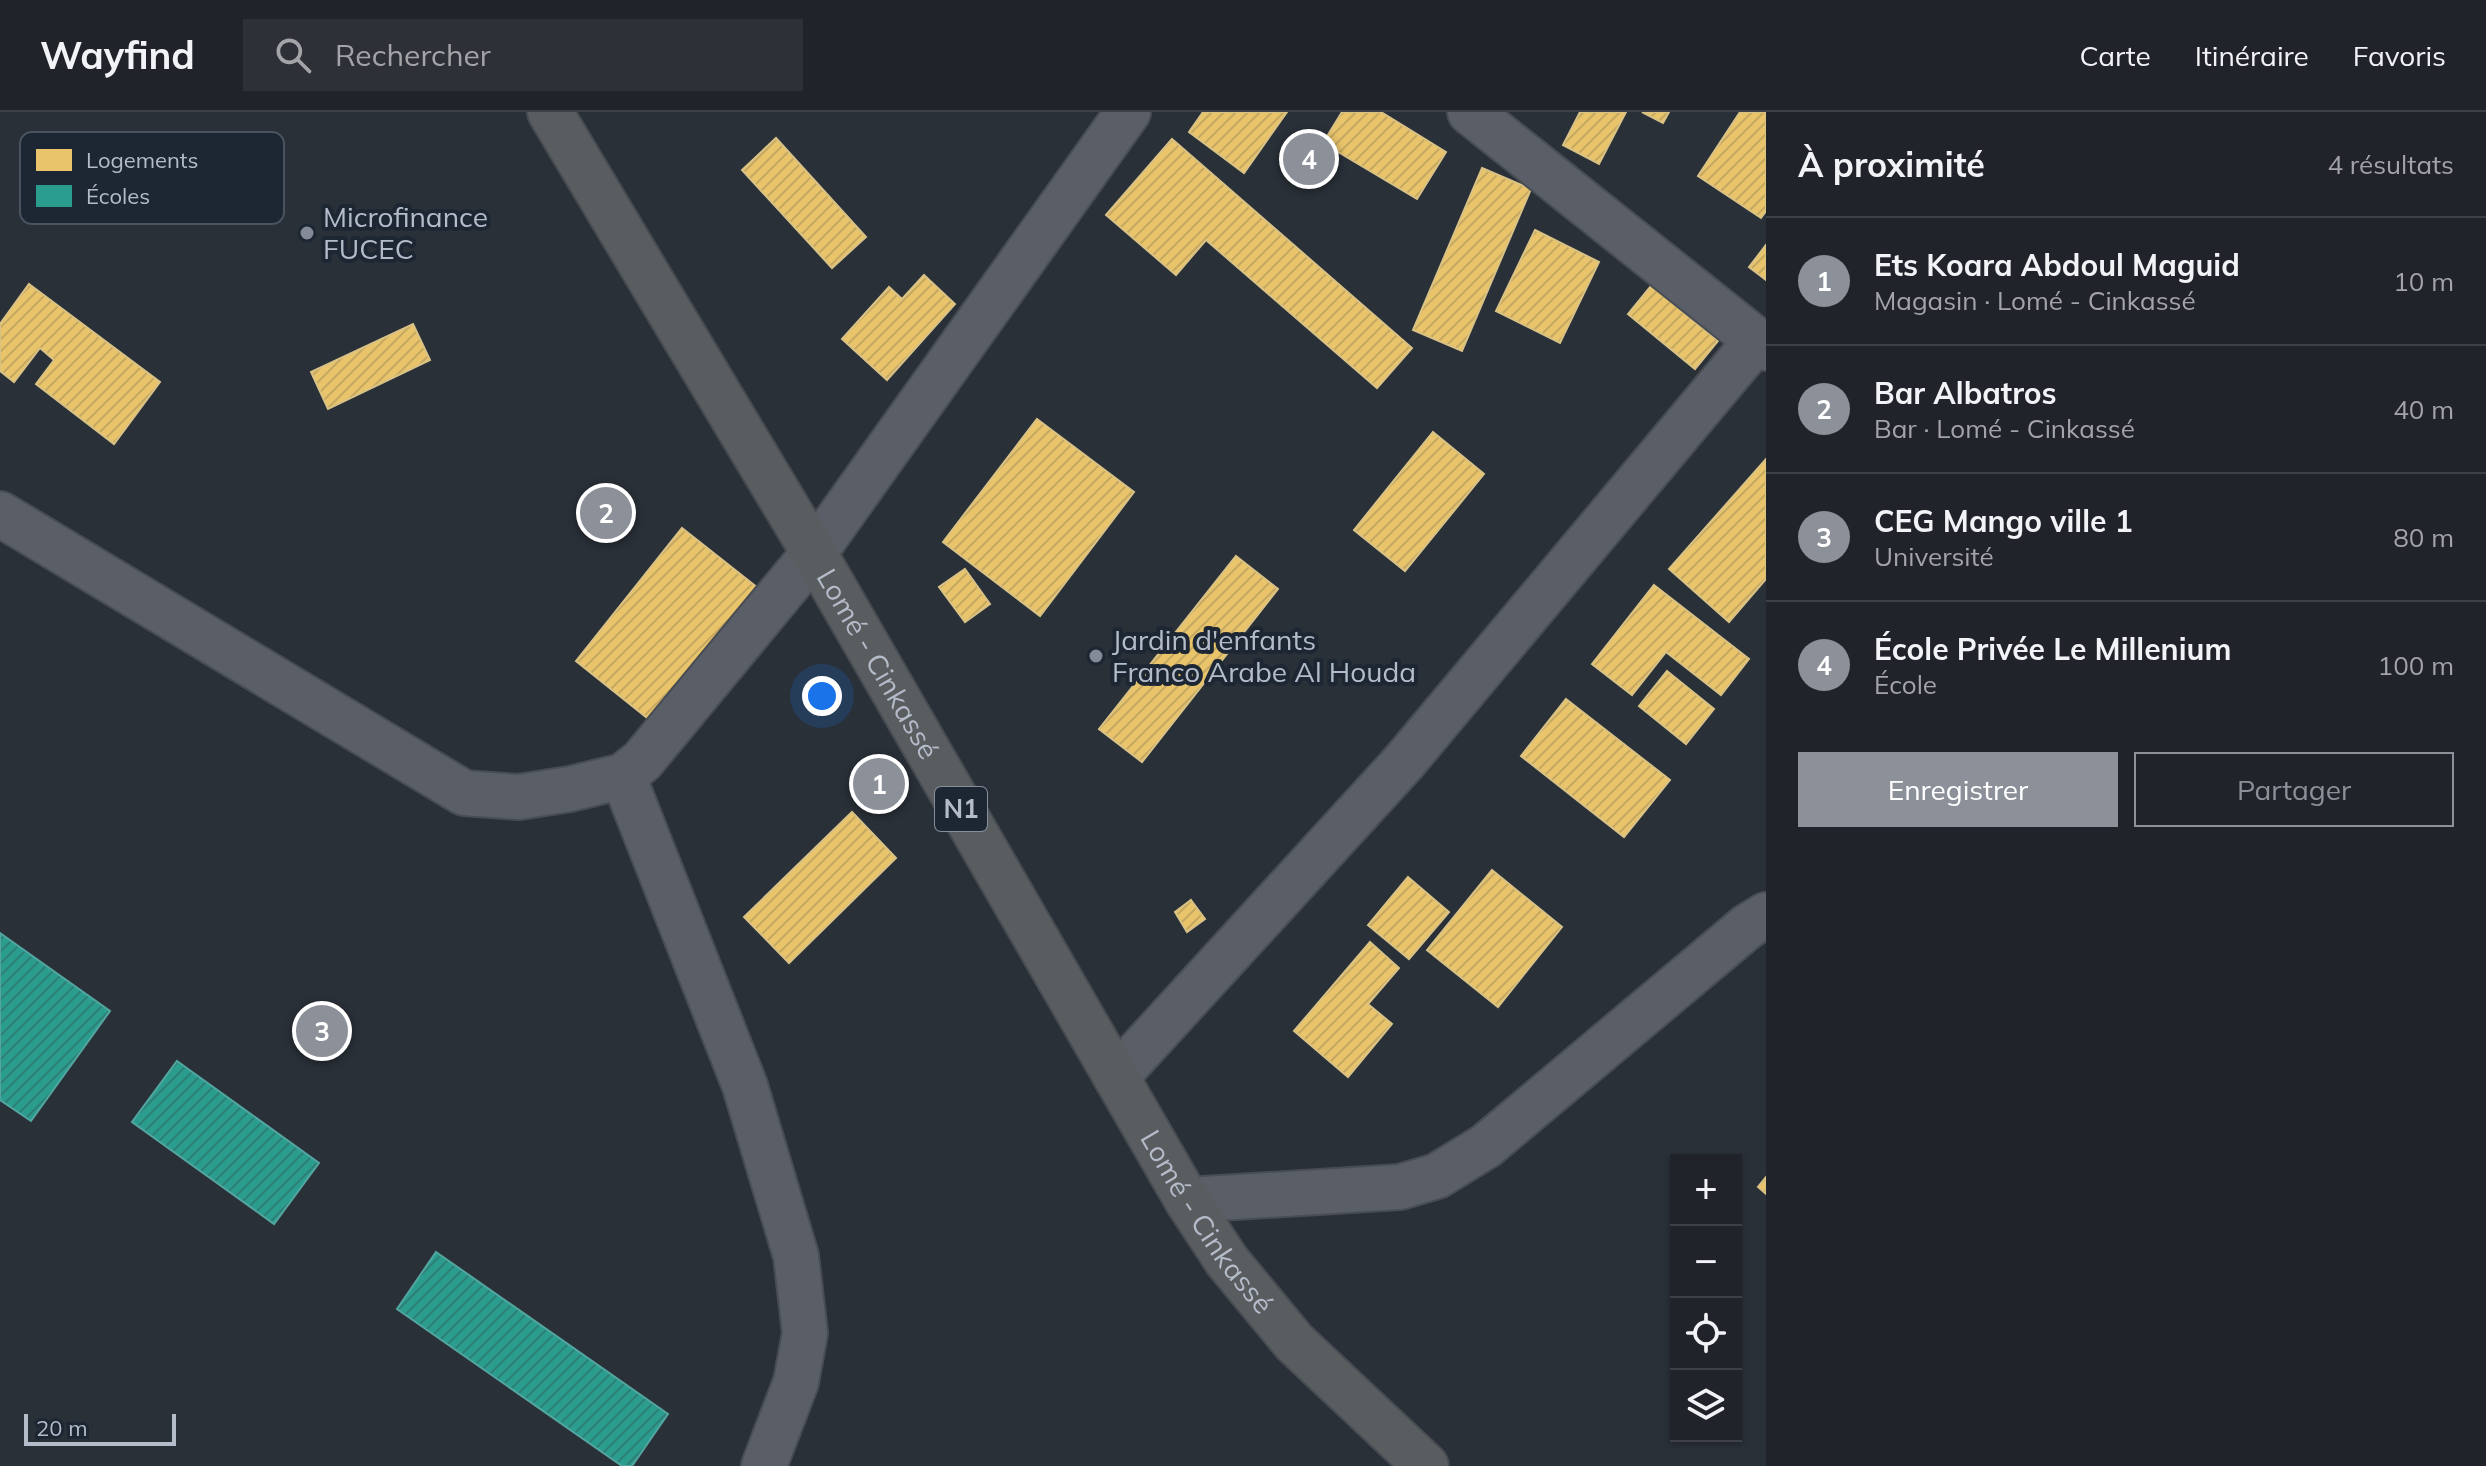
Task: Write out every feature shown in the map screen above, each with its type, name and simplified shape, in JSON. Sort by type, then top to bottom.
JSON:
[{"type":"highway","name":"Lomé - Cinkassé","points":[[550,112],[814,553],[1187,1200],[1227,1261],[1294,1342],[1426,1466]]},
{"type":"street","points":[[0,514],[464,793],[519,797],[623,776],[642,761],[814,553],[1128,112]]},
{"type":"street","points":[[1116,1077],[1404,762],[1761,344],[1470,112]]},
{"type":"street","points":[[623,776],[745,1086],[796,1256],[805,1333],[796,1382],[764,1466]]},
{"type":"street","points":[[1187,1200],[1400,1187],[1437,1176],[1486,1146],[1748,926],[1766,915]]},
{"type":"building: Logements","points":[[1203,112],[1287,112],[1244,173],[1189,132]]},
{"type":"building: Logements","points":[[1342,112],[1381,112],[1446,152],[1417,199],[1323,143]]},
{"type":"building: Logements","points":[[1580,112],[1626,112],[1599,164],[1563,145]]},
{"type":"building: Logements","points":[[1642,112],[1669,112],[1663,123]]},
{"type":"building: Logements","points":[[1740,112],[1766,112],[1766,211],[1761,218],[1698,176]]},
{"type":"building: Logements","points":[[776,138],[866,237],[832,268],[742,170]]},
{"type":"building: Logements","points":[[1172,139],[1412,348],[1377,388],[1206,240],[1176,275],[1106,215]]},
{"type":"building: Logements","points":[[1482,168],[1531,189],[1462,351],[1413,330]]},
{"type":"building: Logements","points":[[1535,230],[1599,262],[1560,343],[1496,311]]},
{"type":"building: Logements","points":[[1766,245],[1766,280],[1749,267]]},
{"type":"building: Logements","points":[[924,275],[955,304],[887,380],[842,339],[889,287],[902,299]]},
{"type":"building: Logements","points":[[29,284],[160,382],[114,444],[36,384],[54,360],[40,348],[14,382],[0,371],[0,324]]},
{"type":"building: Logements","points":[[1651,286],[1718,341],[1695,369],[1628,314]]},
{"type":"building: Logements","points":[[413,324],[430,360],[328,409],[311,372]]},
{"type":"building: Logements","points":[[1037,419],[1134,492],[1040,616],[943,542]]},
{"type":"building: Logements","points":[[1433,432],[1484,474],[1405,571],[1354,530]]},
{"type":"building: Logements","points":[[1766,459],[1766,579],[1729,622],[1669,569]]},
{"type":"building: Logements","points":[[682,528],[763,592],[656,725],[576,661]]},
{"type":"building: Logements","points":[[1236,556],[1278,589],[1142,762],[1099,729]]},
{"type":"building: Logements","points":[[965,569],[990,604],[965,622],[939,587]]},
{"type":"building: Logements","points":[[1654,585],[1749,659],[1721,695],[1666,652],[1632,695],[1592,664]]},
{"type":"building: Logements","points":[[1667,671],[1714,709],[1686,744],[1639,706]]},
{"type":"building: Logements","points":[[1566,699],[1670,780],[1624,837],[1521,756]]},
{"type":"building: Logements","points":[[852,812],[896,858],[789,963],[744,917]]},
{"type":"building: Logements","points":[[1492,870],[1562,927],[1498,1007],[1427,950]]},
{"type":"building: Logements","points":[[1408,877],[1449,912],[1409,959],[1368,925]]},
{"type":"building: Logements","points":[[1191,900],[1205,919],[1187,932],[1175,912]]},
{"type":"building: Logements","points":[[1370,942],[1399,968],[1368,1004],[1392,1024],[1348,1077],[1294,1031]]},
{"type":"building: Logements","points":[[1766,1177],[1766,1194],[1758,1187]]},
{"type":"building: Écoles","points":[[0,933],[110,1011],[31,1121],[0,1100]]},
{"type":"building: Écoles","points":[[177,1061],[319,1163],[274,1224],[132,1122]]},
{"type":"building: Écoles","points":[[436,1252],[668,1414],[632,1466],[622,1466],[397,1309]]},
{"type":"place","name":"École Privée Le Millenium","points":[[1309,159]]},
{"type":"place","name":"Microfinance FUCEC","points":[[307,233]]},
{"type":"place","name":"Bar Albatros","points":[[606,513]]},
{"type":"place","name":"Jardin d'enfants Franco Arabe Al Houda","points":[[1096,656]]},
{"type":"place","name":"Ets Koara Abdoul Maguid","points":[[879,784]]},
{"type":"place","name":"CEG Mango ville 1","points":[[322,1031]]}]
